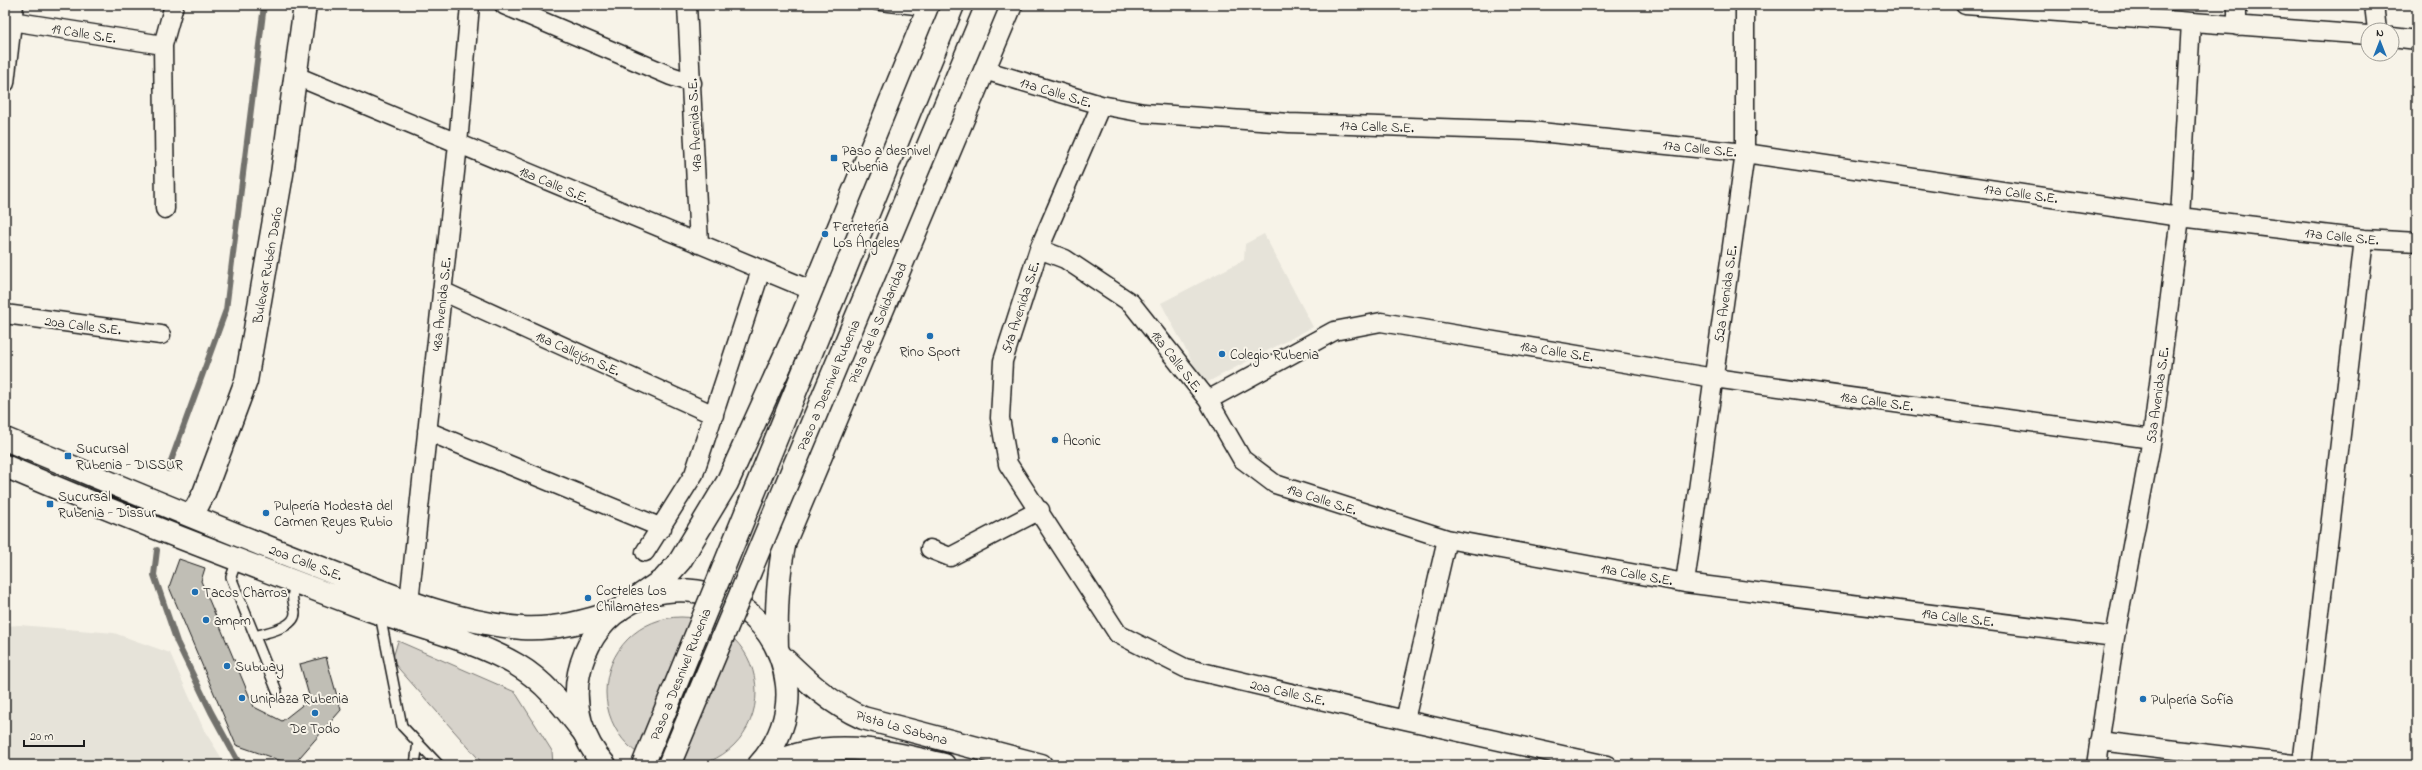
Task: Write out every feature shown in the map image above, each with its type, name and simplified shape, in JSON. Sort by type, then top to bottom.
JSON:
[{"type":"main road","name":"Bulevar Rubén Darío","points":[[192,516],[204,493],[246,381],[265,281],[296,76],[305,5]]},
{"type":"main road","name":"Paso a Desnivel Rubenia","points":[[643,765],[953,5]]},
{"type":"main road","name":"Paso a Desnivel Rubenia","points":[[669,765],[987,5]]},
{"type":"main road","name":"Pista de la Solidaridad","points":[[779,652],[777,596],[780,565],[786,541],[1011,5]]},
{"type":"main road","points":[[589,749],[577,701],[580,667],[595,636],[620,609],[664,579],[680,561],[724,490],[813,291],[929,8]]},
{"type":"main road","name":"20a Calle S.E.","points":[[5,439],[192,516],[409,602],[473,619],[521,628],[570,624],[620,609]]},
{"type":"main road","name":"20a Calle S.E.","points":[[5,466],[296,583],[380,614],[484,649],[518,666],[551,692],[589,749],[605,765]]},
{"type":"main road","points":[[620,609],[642,598],[662,591],[683,589],[704,592],[725,598],[743,608],[759,622],[779,652],[788,691],[786,716],[777,739],[760,765]]},
{"type":"main road","name":"Pista La Sabana","points":[[779,652],[815,689],[840,707],[857,715],[1041,765]]},
{"type":"main road","name":"Pista La Sabana","points":[[771,765],[798,754],[842,747],[944,765]]},
{"type":"street","points":[[165,209],[163,45],[174,5]]},
{"type":"street","name":"48a Avenida S.E.","points":[[409,602],[458,144],[470,5]]},
{"type":"street","points":[[504,5],[671,76],[692,83]]},
{"type":"street","name":"49a Avenida S.E.","points":[[688,5],[699,244]]},
{"type":"street","name":"52a Avenida S.E.","points":[[1685,583],[1745,153],[1745,5]]},
{"type":"street","points":[[1965,5],[2063,8],[2191,22],[2360,34]]},
{"type":"street","points":[[2237,5],[2237,26]]},
{"type":"street","points":[[2374,5],[2376,22]]},
{"type":"street","points":[[5,83],[10,16]]},
{"type":"street","name":"19 Calle S.E.","points":[[10,16],[163,45]]},
{"type":"street","name":"53a Avenida S.E.","points":[[2096,765],[2115,637],[2152,439],[2180,217],[2191,22]]},
{"type":"street","points":[[2400,38],[2417,40]]},
{"type":"street","name":"17a Calle S.E.","points":[[984,70],[1101,106],[1144,113],[1288,123],[1530,131],[1745,153],[2180,217],[2364,239],[2417,242]]},
{"type":"street","name":"18a Calle S.E.","points":[[296,76],[813,291]]},
{"type":"street","name":"51a Avenida S.E.","points":[[1040,510],[1008,464],[1000,418],[1003,361],[1039,250],[1101,106]]},
{"type":"street","points":[[2100,741],[2302,765],[2364,239]]},
{"type":"street","name":"18a Calle S.E.","points":[[1039,250],[1065,259],[1130,303],[1208,400],[1334,331],[1381,322],[1714,378],[2152,439]]},
{"type":"street","points":[[645,552],[662,528],[694,474],[761,270]]},
{"type":"street","name":"18a Callejón S.E.","points":[[442,291],[714,415]]},
{"type":"street","name":"20a Calle S.E.","points":[[5,314],[161,335]]},
{"type":"street","name":"19a Calle S.E.","points":[[1208,400],[1242,459],[1275,484],[1447,539],[1685,583],[2115,637]]},
{"type":"street","points":[[427,431],[662,528]]},
{"type":"street","points":[[930,549],[950,557],[1040,510]]},
{"type":"street","name":"20a Calle S.E.","points":[[1040,510],[1118,634],[1185,668],[1405,720],[1607,765]]},
{"type":"street","points":[[1405,720],[1447,539]]},
{"type":"lane","points":[[876,5],[929,8]]},
{"type":"lane","points":[[237,560],[230,577],[276,691]]},
{"type":"lane","points":[[255,636],[289,624],[293,619],[295,614],[291,597],[296,583]]},
{"type":"lane","points":[[380,614],[402,726],[439,765]]},
{"type":"lane","points":[[415,765],[418,742]]},
{"type":"shaded area","points":[[1264,234],[1313,327],[1204,384],[1161,303],[1244,260],[1245,244]]},
{"type":"shaded area","points":[[674,617],[688,617],[703,620],[716,626],[729,634],[739,644],[753,670],[756,692],[755,707],[750,721],[739,740],[729,750],[703,764],[688,767],[674,767],[659,764],[646,758],[633,750],[623,740],[609,714],[606,699],[606,685],[609,670],[615,657],[623,644],[633,634],[659,620]]},
{"type":"shaded area","points":[[20,625],[114,633],[170,653],[204,730],[226,765],[5,765],[5,626]]},
{"type":"shaded area","points":[[398,641],[515,692],[552,751],[553,765],[484,765],[392,661]]},
{"type":"building","points":[[179,559],[205,568],[201,581],[254,707],[282,721],[310,699],[300,664],[326,657],[341,710],[293,765],[236,745],[169,587]]},
{"type":"waterway","points":[[168,469],[226,310],[264,5]]},
{"type":"waterway","points":[[157,550],[154,575],[177,642],[211,712],[240,765]]},
{"type":"place","name":"Paso a desnivel Rubenia","points":[[834,158]]},
{"type":"place","name":"Ferretería Los Ángeles","points":[[825,234]]},
{"type":"place","name":"Rino Sport","points":[[930,336]]},
{"type":"place","name":"Colegio Rubenia","points":[[1222,354]]},
{"type":"place","name":"Aconic","points":[[1055,440]]},
{"type":"place","name":"Sucursal Rubenia - DISSUR","points":[[68,456]]},
{"type":"place","name":"Sucursal Rubenia - Dissur","points":[[50,504]]},
{"type":"place","name":"Pulpería Modesta del Carmen Reyes Rubio","points":[[266,513]]},
{"type":"place","name":"Tacos Charros","points":[[195,592]]},
{"type":"place","name":"Cocteles Los Chilamates","points":[[588,598]]},
{"type":"place","name":"ampm","points":[[206,620]]},
{"type":"place","name":"Subway","points":[[227,666]]},
{"type":"place","name":"Uniplaza Rubenia","points":[[242,698]]},
{"type":"place","name":"Pulpería Sofía","points":[[2143,699]]},
{"type":"place","name":"De Todo","points":[[315,713]]}]
